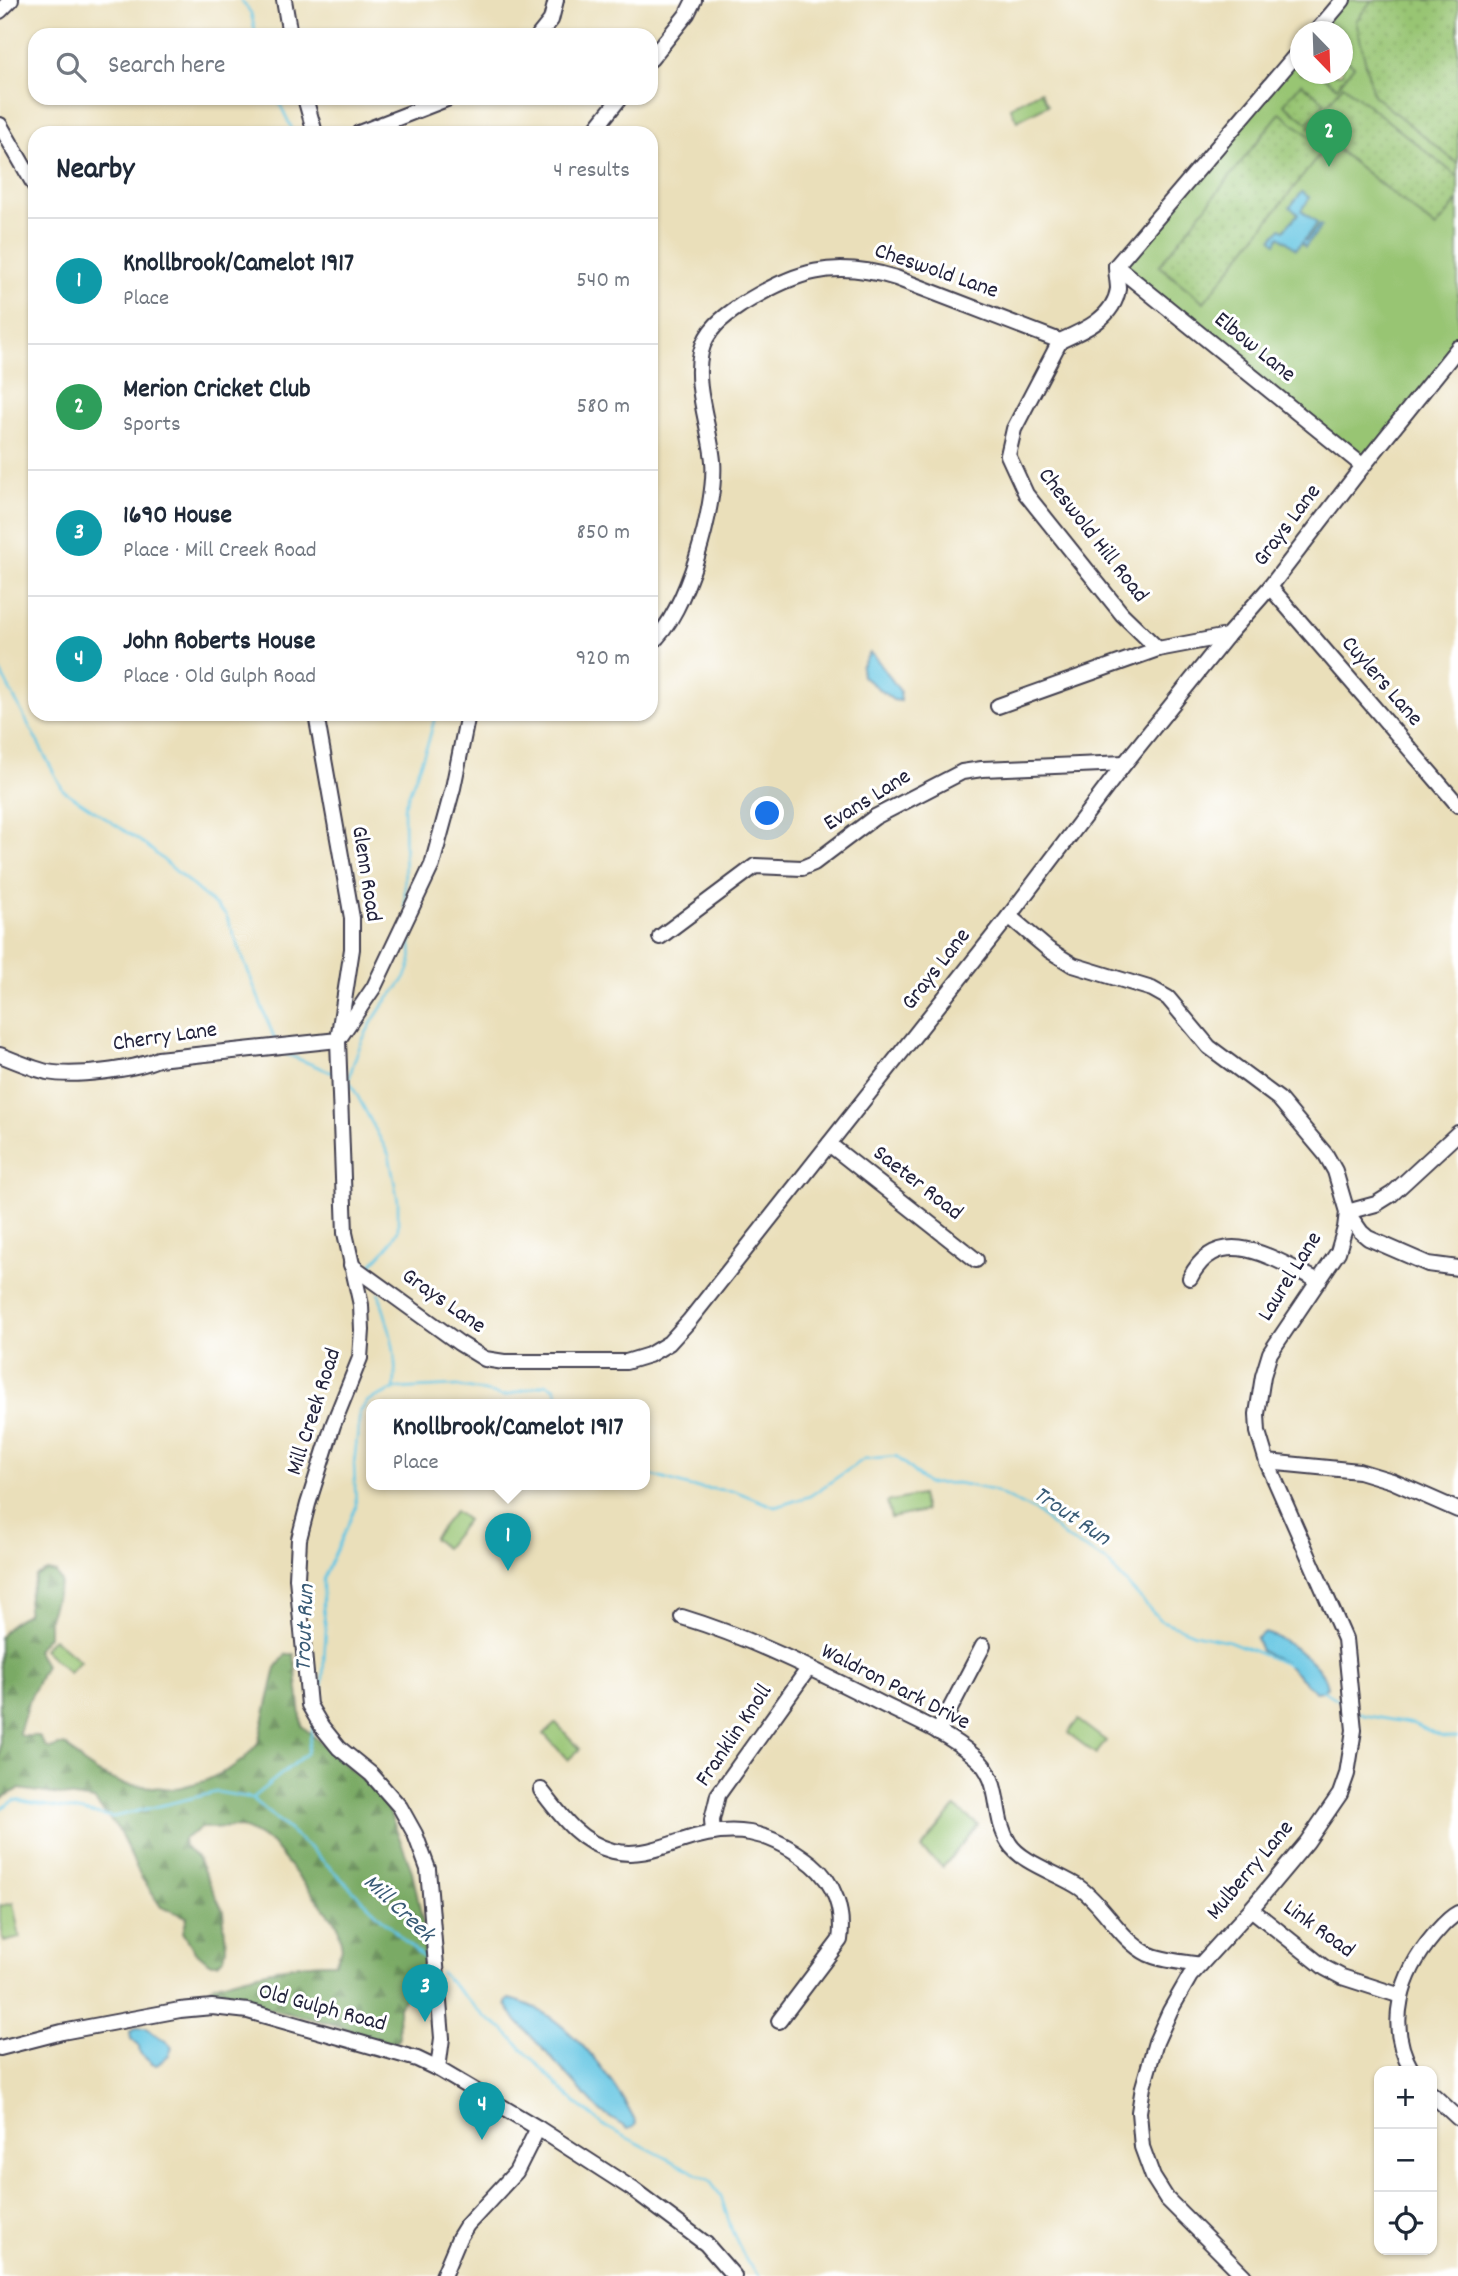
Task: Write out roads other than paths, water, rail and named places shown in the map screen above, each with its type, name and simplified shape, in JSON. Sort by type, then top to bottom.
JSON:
[{"type":"street","points":[[0,11],[11,0]]},
{"type":"street","points":[[284,0],[289,28]]},
{"type":"street","points":[[545,28],[551,20],[556,0]]},
{"type":"street","points":[[658,50],[687,14],[694,0]]},
{"type":"street","points":[[1325,21],[1343,0]]},
{"type":"street","points":[[1060,341],[1091,327],[1114,303],[1118,288],[1116,266],[1290,62]]},
{"type":"street","points":[[306,105],[313,126]]},
{"type":"street","points":[[377,126],[431,105]]},
{"type":"street","points":[[598,126],[614,105]]},
{"type":"street","points":[[0,125],[28,174]]},
{"type":"street","name":"Elbow Lane","points":[[1116,266],[1363,466]]},
{"type":"street","name":"Cheswold Lane","points":[[658,635],[671,621],[683,596],[699,546],[713,486],[713,461],[698,370],[701,349],[710,330],[720,320],[774,284],[793,277],[818,271],[860,270],[896,278],[1060,341]]},
{"type":"street","name":"Cheswold Hill Road","points":[[1060,341],[1014,429],[1008,455],[1026,494],[1122,614],[1158,649]]},
{"type":"street","name":"Grays Lane","points":[[351,1265],[485,1359],[504,1362],[626,1362],[649,1355],[669,1343],[1009,916],[1125,763],[1270,587],[1458,348]]},
{"type":"street","name":"Cuylers Lane","points":[[1270,587],[1458,805]]},
{"type":"street","points":[[998,706],[1158,649],[1227,636]]},
{"type":"street","name":"Glenn Road","points":[[317,721],[352,918],[352,949],[338,1040]]},
{"type":"street","points":[[338,1040],[374,987],[432,865],[453,788],[467,721]]},
{"type":"street","name":"Evans Lane","points":[[660,937],[755,866],[802,868],[814,863],[875,817],[962,772],[982,768],[1125,763]]},
{"type":"street","name":"Laurel Lane","points":[[1009,916],[1048,950],[1073,965],[1152,989],[1168,998],[1209,1047],[1270,1090],[1288,1108],[1335,1171],[1347,1212],[1338,1252],[1270,1353],[1262,1376],[1257,1414],[1258,1432],[1267,1462]]},
{"type":"street","name":"Cherry Lane","points":[[0,1055],[47,1072],[68,1073],[141,1066],[158,1059],[338,1040]]},
{"type":"street","name":"Mill Creek Road","points":[[338,1040],[345,1233],[361,1305],[362,1330],[360,1358],[333,1424],[299,1539],[298,1578],[309,1704],[339,1748],[371,1774],[400,1807],[415,1835],[428,1869],[442,2038],[438,2068]]},
{"type":"street","points":[[1458,1133],[1392,1194],[1376,1204],[1347,1212],[1368,1238],[1428,1264],[1458,1268]]},
{"type":"street","name":"Saeter Road","points":[[829,1144],[976,1260]]},
{"type":"street","points":[[1190,1278],[1212,1253],[1224,1248],[1243,1247],[1319,1281]]},
{"type":"street","points":[[1267,1462],[1341,1468],[1366,1473],[1392,1481],[1458,1510]]},
{"type":"street","name":"Mulberry Lane","points":[[1244,2276],[1167,2199],[1153,2177],[1142,2147],[1139,2112],[1156,2042],[1190,1976],[1307,1842],[1340,1794],[1351,1756],[1353,1709],[1345,1639],[1267,1462]]},
{"type":"street","name":"Waldron Park Drive","points":[[682,1617],[728,1633],[808,1669],[938,1732],[976,1757],[988,1772],[996,1789],[1005,1835],[1017,1853],[1079,1887],[1140,1949],[1156,1957],[1200,1965]]},
{"type":"street","points":[[938,1732],[983,1646]]},
{"type":"street","name":"Franklin Knoll","points":[[713,1833],[712,1820],[718,1795],[808,1669]]},
{"type":"street","points":[[541,1790],[569,1825],[584,1838],[597,1846],[614,1851],[648,1852],[713,1833],[750,1832],[775,1840],[819,1870],[836,1895],[842,1924],[840,1940],[779,2021]]},
{"type":"street","name":"Link Road","points":[[1251,1909],[1325,1968],[1348,1979],[1401,1996]]},
{"type":"street","points":[[1410,2066],[1400,2043],[1398,2022],[1405,1982],[1417,1956],[1442,1926],[1458,1913]]},
{"type":"street","name":"Old Gulph Road","points":[[0,2048],[74,2030],[180,2010],[212,2007],[248,2011],[417,2059],[438,2068],[538,2128],[634,2190],[706,2244],[734,2276]]},
{"type":"street","points":[[1437,2099],[1458,2118]]},
{"type":"street","points":[[443,2276],[458,2238],[516,2172],[538,2128]]},
{"type":"water","points":[[1302,192],[1310,198],[1301,210],[1317,223],[1304,240],[1306,241],[1319,225],[1322,226],[1305,247],[1302,242],[1296,249],[1280,236],[1276,243],[1272,239],[1298,214],[1290,207]]},
{"type":"water","points":[[870,653],[900,691],[901,701],[893,700],[862,676],[861,667]]},
{"type":"water","points":[[1263,1633],[1281,1640],[1311,1661],[1324,1678],[1327,1687],[1315,1692],[1285,1663],[1261,1651],[1256,1639]]},
{"type":"water","points":[[509,1999],[529,2005],[548,2016],[584,2048],[614,2086],[636,2123],[634,2127],[628,2129],[601,2112],[517,2021],[507,2006]]},
{"type":"water","points":[[147,2028],[167,2042],[172,2048],[169,2055],[157,2065],[152,2064],[140,2053],[139,2046],[131,2039],[130,2031]]},
{"type":"waterway","points":[[241,0],[251,13],[254,28]]},
{"type":"waterway","points":[[280,105],[291,126]]},
{"type":"waterway","points":[[0,671],[63,790],[146,845],[226,915],[275,1040]]},
{"type":"waterway","points":[[405,907],[404,807],[434,721]]},
{"type":"waterway","points":[[374,1274],[372,1264],[388,1247],[398,1230],[398,1201],[389,1155],[349,1080],[367,1031],[410,967],[409,927]]},
{"type":"waterway","points":[[281,1052],[333,1073]]},
{"type":"waterway","points":[[379,1294],[394,1352],[394,1389]]},
{"type":"waterway","name":"Trout Run","points":[[372,1399],[394,1389],[457,1386],[504,1396],[546,1384],[555,1388],[560,1399]]},
{"type":"waterway","name":"Trout Run","points":[[318,1710],[322,1692],[326,1629],[323,1579],[356,1507],[354,1464],[360,1412],[366,1404]]},
{"type":"waterway","name":"Trout Run","points":[[650,1475],[691,1487],[735,1491],[775,1507],[810,1496],[864,1459],[896,1456],[927,1484],[957,1483],[992,1490],[1037,1512],[1066,1538],[1105,1560],[1160,1620],[1195,1634],[1229,1641],[1288,1665]]},
{"type":"waterway","name":"Trout Run","points":[[1322,1690],[1346,1704]]},
{"type":"waterway","name":"Trout Run","points":[[1357,1712],[1414,1724],[1443,1737],[1458,1737]]},
{"type":"waterway","name":"Trout Run","points":[[252,1798],[307,1753],[314,1723]]},
{"type":"waterway","name":"Mill Creek","points":[[0,1809],[15,1800],[113,1817],[217,1792],[252,1798],[312,1850],[431,1964]]},
{"type":"waterway","name":"Mill Creek","points":[[441,1973],[484,2016],[504,2030],[569,2097],[606,2127],[709,2180],[721,2196],[732,2231],[747,2262],[759,2276]]},
{"type":"place","name":"Merion Cricket Club","points":[[1329,167]]},
{"type":"place","name":"Knollbrook/Camelot 1917","points":[[508,1571]]},
{"type":"place","name":"1690 House","points":[[425,2022]]},
{"type":"place","name":"John Roberts House","points":[[482,2140]]}]
